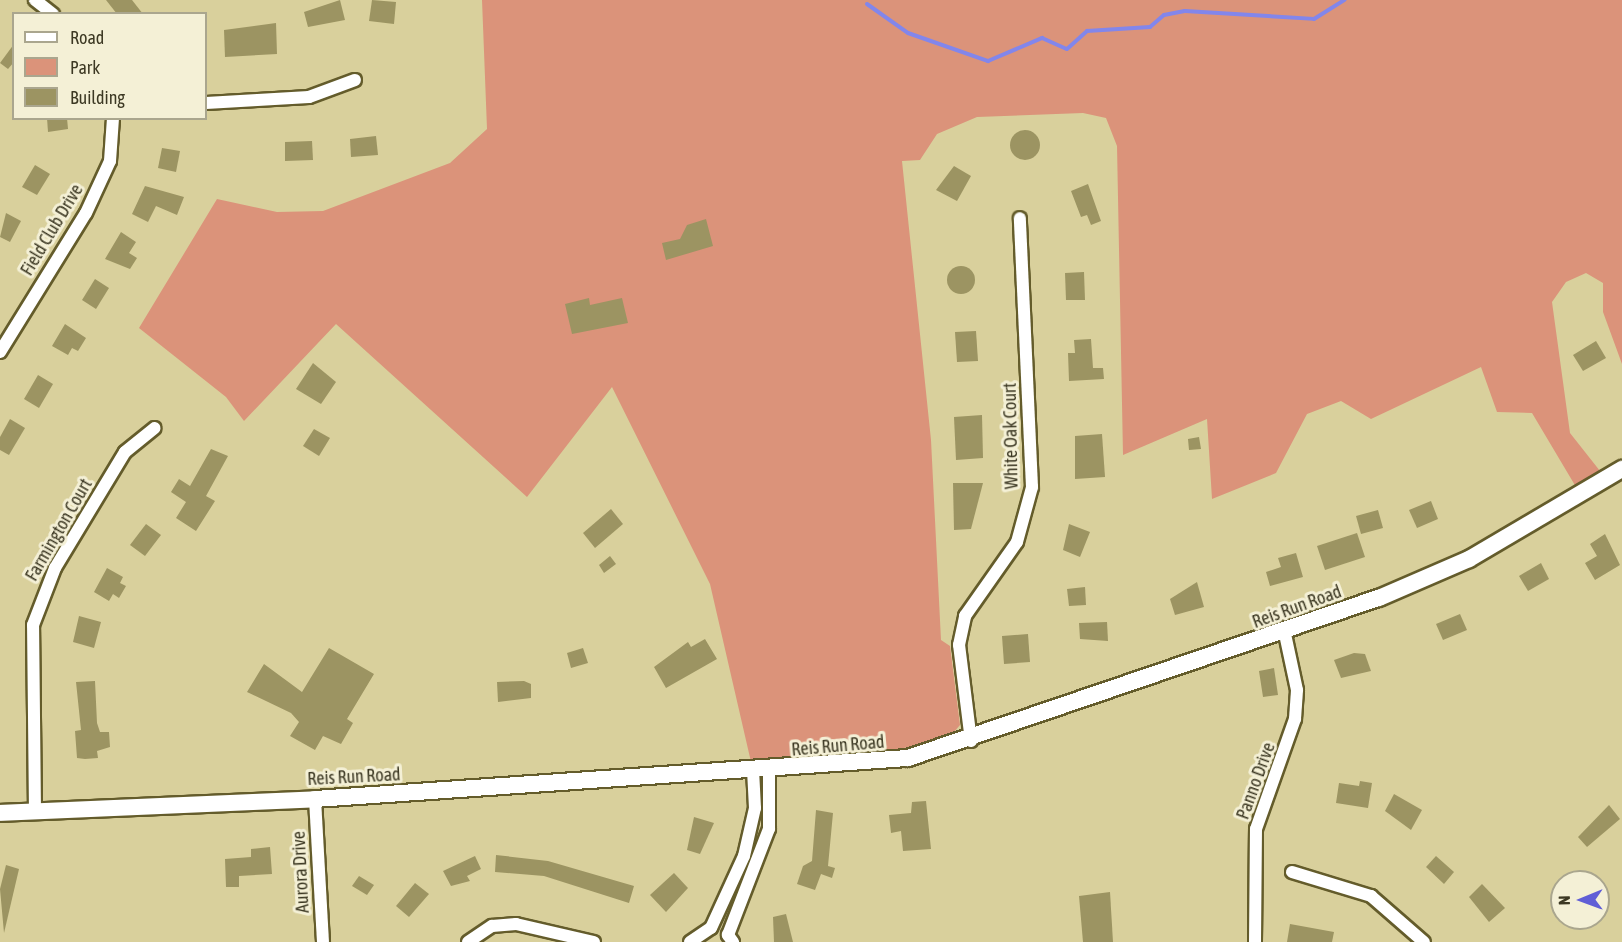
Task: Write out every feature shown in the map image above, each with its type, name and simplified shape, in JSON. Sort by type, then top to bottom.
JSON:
[{"type":"main road","name":"Reis Run Road","points":[[0,813],[315,799],[886,762],[971,741],[1285,634],[1469,559],[1622,470]]},
{"type":"street","points":[[35,0],[50,12]]},
{"type":"street","points":[[207,103],[309,97],[355,80]]},
{"type":"street","name":"Field Club Drive","points":[[0,352],[86,213],[110,160],[113,120]]},
{"type":"street","name":"White Oak Court","points":[[971,741],[960,634],[976,596],[1017,542],[1032,487],[1020,218]]},
{"type":"street","name":"Farmington Court","points":[[35,812],[33,625],[55,568],[125,452],[155,428]]},
{"type":"street","name":"Panno Drive","points":[[1255,942],[1256,829],[1295,719],[1297,690],[1285,634]]},
{"type":"street","points":[[690,942],[711,928],[744,856],[761,771]]},
{"type":"street","points":[[711,928],[731,939],[769,829],[761,771]]},
{"type":"street","name":"Aurora Drive","points":[[315,799],[323,942]]},
{"type":"street","points":[[1292,872],[1371,896],[1424,942]]},
{"type":"street","points":[[468,942],[492,926],[516,924],[594,942]]},
{"type":"green space","points":[[482,0],[1622,0],[1622,364],[1603,312],[1603,283],[1586,273],[1566,282],[1552,302],[1570,433],[1600,471],[1576,487],[1532,413],[1497,412],[1481,367],[1371,419],[1341,401],[1307,414],[1276,473],[1212,499],[1207,419],[1123,455],[1117,146],[1106,118],[1083,113],[977,117],[937,134],[920,160],[902,161],[931,440],[941,640],[950,646],[960,725],[948,739],[879,753],[751,762],[710,584],[612,387],[527,497],[336,324],[244,421],[226,397],[139,328],[217,199],[277,212],[323,211],[450,163],[487,129]]},
{"type":"building","points":[[106,0],[132,0],[141,12],[115,12]]},
{"type":"building","points":[[340,0],[345,20],[308,27],[304,12]]},
{"type":"building","points":[[372,0],[396,2],[394,24],[369,21]]},
{"type":"building","points":[[276,23],[277,54],[225,57],[224,30]]},
{"type":"building","points":[[12,47],[12,64],[8,69],[0,63]]},
{"type":"building","points":[[47,120],[67,120],[68,129],[48,132]]},
{"type":"building","points":[[1025,130],[1031,131],[1039,139],[1039,151],[1031,159],[1025,160],[1019,159],[1011,151],[1010,145],[1011,139],[1019,131]]},
{"type":"building","points":[[376,136],[378,155],[351,157],[350,139]]},
{"type":"building","points":[[312,141],[313,160],[285,161],[285,142]]},
{"type":"building","points":[[162,148],[180,151],[176,172],[158,168]]},
{"type":"building","points":[[35,165],[50,174],[37,195],[22,187]]},
{"type":"building","points":[[954,166],[971,176],[957,201],[936,190]]},
{"type":"building","points":[[1088,184],[1101,221],[1091,225],[1087,215],[1081,217],[1071,191]]},
{"type":"building","points":[[145,186],[184,197],[177,215],[156,206],[148,222],[132,214]]},
{"type":"building","points":[[6,213],[21,221],[10,242],[0,237]]},
{"type":"building","points":[[706,219],[713,246],[666,260],[662,243],[680,239],[687,225]]},
{"type":"building","points":[[121,232],[136,242],[129,253],[137,258],[130,269],[105,259]]},
{"type":"building","points":[[961,266],[971,270],[975,280],[971,290],[961,294],[951,290],[947,280],[951,270]]},
{"type":"building","points":[[1084,272],[1085,300],[1066,300],[1065,273]]},
{"type":"building","points":[[95,279],[109,288],[96,309],[82,300]]},
{"type":"building","points":[[589,298],[590,305],[622,298],[628,323],[572,334],[565,304]]},
{"type":"building","points":[[65,324],[86,338],[78,351],[72,348],[68,355],[52,346]]},
{"type":"building","points":[[976,331],[978,361],[957,362],[955,332]]},
{"type":"building","points":[[1091,339],[1093,368],[1103,368],[1104,379],[1069,381],[1068,353],[1075,353],[1074,340]]},
{"type":"building","points":[[1596,341],[1606,358],[1583,371],[1573,355]]},
{"type":"building","points":[[313,363],[336,382],[321,404],[296,389]]},
{"type":"building","points":[[38,375],[53,384],[39,408],[24,399]]},
{"type":"building","points":[[982,415],[983,458],[956,460],[954,417]]},
{"type":"building","points":[[10,419],[25,428],[9,455],[0,450],[0,437]]},
{"type":"building","points":[[314,429],[330,438],[319,456],[303,446]]},
{"type":"building","points":[[1102,434],[1105,477],[1075,479],[1075,436]]},
{"type":"building","points":[[1199,437],[1201,449],[1189,450],[1188,439]]},
{"type":"building","points":[[211,449],[228,456],[206,496],[215,501],[196,531],[176,518],[186,502],[171,492],[179,479],[190,486]]},
{"type":"building","points":[[953,483],[983,483],[971,529],[954,530]]},
{"type":"building","points":[[1431,501],[1438,519],[1417,528],[1409,510]]},
{"type":"building","points":[[611,509],[623,524],[595,548],[583,533]]},
{"type":"building","points":[[1378,510],[1383,528],[1361,534],[1356,516]]},
{"type":"building","points":[[146,524],[161,535],[145,556],[130,545]]},
{"type":"building","points":[[1069,524],[1090,532],[1080,557],[1063,550]]},
{"type":"building","points":[[1357,533],[1365,557],[1325,570],[1317,546]]},
{"type":"building","points":[[1605,534],[1620,565],[1595,580],[1585,563],[1597,556],[1590,544]]},
{"type":"building","points":[[1296,553],[1303,577],[1270,586],[1266,572],[1281,567],[1278,558]]},
{"type":"building","points":[[610,556],[616,564],[604,573],[599,565]]},
{"type":"building","points":[[1541,563],[1549,579],[1528,591],[1519,576]]},
{"type":"building","points":[[107,568],[123,577],[120,583],[126,586],[119,598],[113,594],[109,601],[94,592]]},
{"type":"building","points":[[1197,582],[1204,607],[1175,615],[1170,599]]},
{"type":"building","points":[[1085,587],[1086,605],[1069,606],[1067,589]]},
{"type":"building","points":[[1460,614],[1467,630],[1443,640],[1436,624]]},
{"type":"building","points":[[79,616],[101,622],[94,648],[73,642]]},
{"type":"building","points":[[1107,622],[1108,641],[1080,639],[1079,623]]},
{"type":"building","points":[[1028,634],[1030,662],[1004,664],[1002,636]]},
{"type":"building","points":[[705,639],[717,659],[666,688],[654,667],[688,642],[691,647]]},
{"type":"building","points":[[329,648],[374,674],[347,719],[353,723],[341,744],[323,736],[315,750],[290,736],[299,722],[291,713],[247,692],[264,664],[302,692]]},
{"type":"building","points":[[583,648],[588,663],[571,668],[567,653]]},
{"type":"building","points":[[1354,653],[1365,654],[1371,671],[1341,678],[1334,660]]},
{"type":"building","points":[[1274,668],[1278,695],[1263,697],[1259,671]]},
{"type":"building","points":[[95,681],[97,723],[100,732],[109,732],[110,747],[97,751],[98,758],[77,758],[75,731],[81,730],[76,682]]},
{"type":"building","points":[[524,681],[531,684],[531,698],[498,702],[497,682]]},
{"type":"building","points":[[1360,781],[1372,783],[1368,808],[1336,803],[1339,783],[1359,786]]},
{"type":"building","points":[[1394,794],[1422,810],[1411,830],[1385,811]]},
{"type":"building","points":[[926,801],[931,849],[903,851],[901,831],[891,833],[889,815],[911,813],[912,802]]},
{"type":"building","points":[[1609,805],[1620,819],[1587,847],[1578,837]]},
{"type":"building","points":[[816,810],[833,813],[828,866],[835,868],[832,878],[821,874],[815,890],[797,884],[803,866],[812,861]]},
{"type":"building","points":[[694,817],[714,823],[700,854],[687,850]]},
{"type":"building","points":[[270,847],[272,874],[239,876],[239,887],[226,887],[225,859],[251,857],[251,849]]},
{"type":"building","points":[[496,855],[548,861],[634,886],[629,903],[544,876],[495,872]]},
{"type":"building","points":[[475,856],[481,869],[467,876],[470,881],[451,886],[443,871]]},
{"type":"building","points":[[1436,856],[1454,872],[1444,884],[1426,867]]},
{"type":"building","points":[[6,865],[19,869],[4,933],[0,889]]},
{"type":"building","points":[[674,873],[688,888],[666,912],[650,895]]},
{"type":"building","points":[[359,876],[374,885],[367,895],[352,886]]},
{"type":"building","points":[[415,883],[429,894],[409,917],[396,906]]},
{"type":"building","points":[[1482,884],[1505,908],[1489,922],[1469,897]]},
{"type":"building","points":[[1110,892],[1113,942],[1083,942],[1079,896]]},
{"type":"building","points":[[786,914],[793,942],[774,942],[773,917]]},
{"type":"building","points":[[1290,924],[1334,932],[1332,942],[1287,942]]},
{"type":"waterway","points":[[867,4],[908,33],[988,61],[1042,38],[1067,49],[1087,31],[1150,27],[1164,15],[1185,11],[1314,19],[1344,0]]}]
